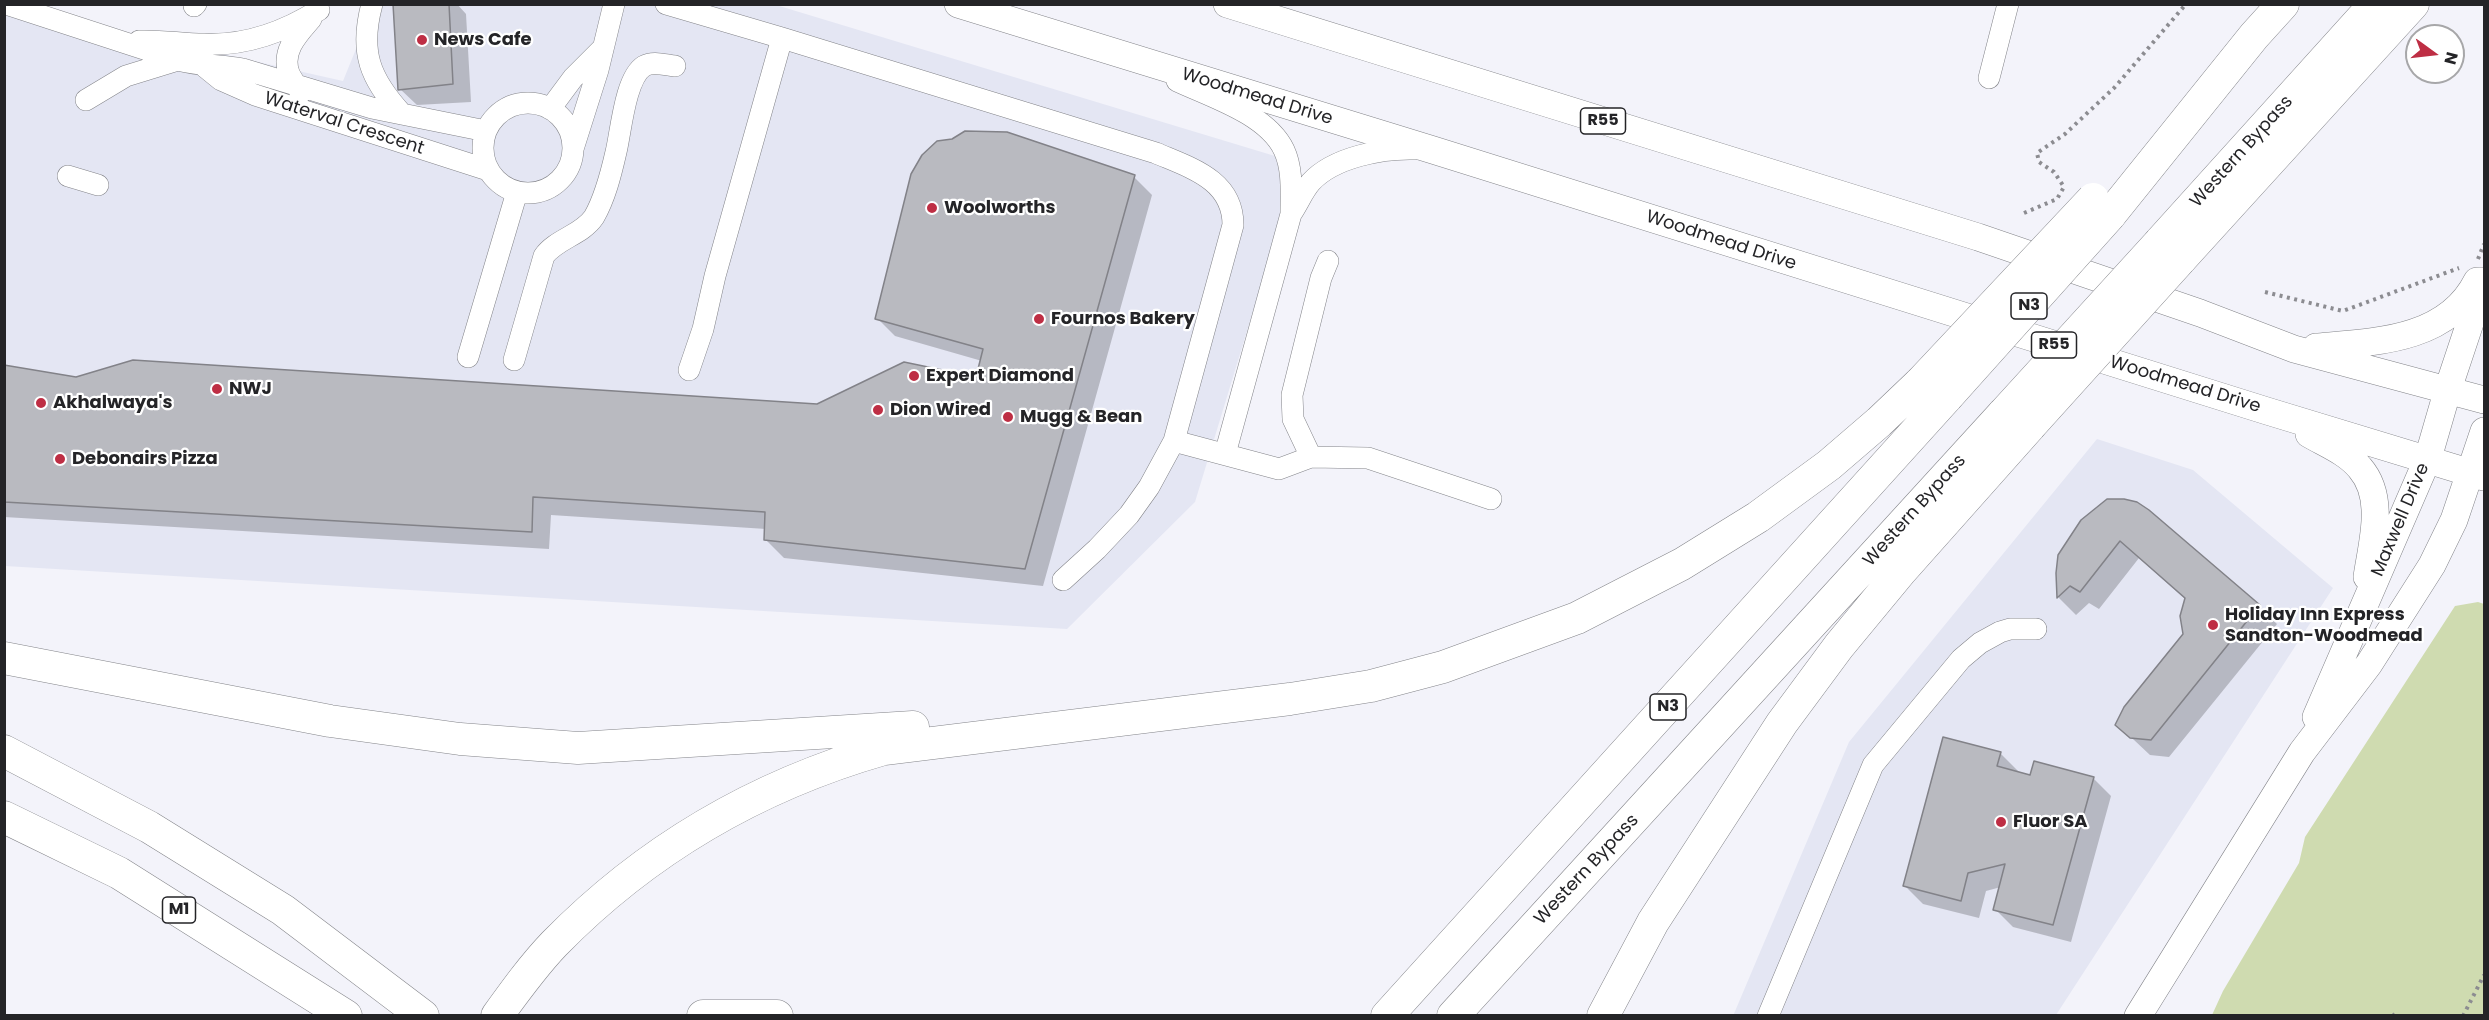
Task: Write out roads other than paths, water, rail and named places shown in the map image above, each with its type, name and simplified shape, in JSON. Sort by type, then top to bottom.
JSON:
[{"type":"highway","name":"N3","points":[[1387,1016],[1934,390],[2102,207],[2283,4]]},
{"type":"highway","name":"Western Bypass","points":[[1456,1013],[2017,419],[2170,251],[2375,4]]},
{"type":"highway","points":[[2170,251],[2413,4]]},
{"type":"highway","points":[[497,1016],[552,946],[588,910],[663,850],[724,813],[814,771],[884,749],[1290,699],[1371,686],[1443,667],[1577,618],[1682,564],[1758,517],[1829,465],[1879,422],[1934,390]]},
{"type":"highway","points":[[1603,1016],[1653,921],[1782,723],[1839,645],[1894,579],[2017,419]]},
{"type":"highway","points":[[4,658],[330,721],[460,739],[578,748],[837,732],[1290,699]]},
{"type":"highway","points":[[4,751],[149,827],[283,910],[423,1016]]},
{"type":"highway","name":"M1","points":[[4,817],[119,873],[346,1016]]},
{"type":"highway","points":[[339,951],[413,1016]]},
{"type":"highway","points":[[703,1016],[777,1016]]},
{"type":"main road","name":"Woodmead Drive","points":[[957,4],[1433,150],[2267,411],[2478,474]]},
{"type":"main road","name":"R55","points":[[1227,4],[1978,237],[2200,313],[2294,349],[2484,400]]},
{"type":"main road","points":[[2294,349],[2373,342],[2420,331],[2441,321],[2458,307],[2476,285],[2478,269]]},
{"type":"main road","name":"Maxwell Drive","points":[[2302,752],[2428,458],[2478,269]]},
{"type":"main road","points":[[2267,411],[2344,454],[2360,468],[2370,484],[2375,516],[2363,608]]},
{"type":"main road","name":"Maxwell Drive","points":[[2138,1016],[2302,752],[2369,664],[2432,565],[2478,474],[2484,431]]},
{"type":"street","name":"Waterval Crescent","points":[[6,4],[178,60],[205,67],[225,66],[243,69],[402,114],[486,131]]},
{"type":"street","name":"Waterval Crescent","points":[[372,4],[367,22],[366,43],[374,79],[384,95],[402,114]]},
{"type":"street","points":[[573,149],[567,126],[550,109],[536,104],[513,106],[494,118],[486,131],[483,144],[488,170],[506,188],[531,193],[555,184],[564,174],[570,162],[598,70],[614,4]]},
{"type":"street","points":[[666,4],[1156,153],[1205,176],[1220,187],[1229,200],[1233,211],[1233,225],[1174,441],[1149,487],[1130,515],[1063,580]]},
{"type":"street","points":[[1989,78],[2008,4]]},
{"type":"street","name":"Waterval Crescent","points":[[117,41],[154,40],[206,45],[249,41],[294,25],[321,7]]},
{"type":"street","name":"Waterval Crescent","points":[[297,86],[289,73],[287,61],[289,46],[321,7]]},
{"type":"street","points":[[689,370],[703,329],[715,276],[782,38]]},
{"type":"street","points":[[550,109],[573,78],[601,50]]},
{"type":"street","points":[[1125,57],[1256,119],[1274,133],[1285,151],[1291,179],[1291,214],[1225,454]]},
{"type":"street","points":[[86,100],[126,76],[178,60]]},
{"type":"street","points":[[514,360],[544,256],[551,248],[591,221],[604,196],[617,151],[625,103],[636,75],[640,69],[649,64],[675,66]]},
{"type":"street","name":"Waterval Crescent","points":[[205,67],[233,87],[488,170]]},
{"type":"street","points":[[297,86],[309,112]]},
{"type":"street","points":[[1291,214],[1311,183],[1323,172],[1359,156],[1395,148],[1433,150]]},
{"type":"street","points":[[68,176],[98,184]]},
{"type":"street","points":[[468,357],[517,192]]},
{"type":"street","points":[[1311,457],[1293,419],[1292,395],[1321,278],[1328,261]]},
{"type":"street","points":[[1174,441],[1279,469],[1311,457],[1357,457],[1387,463],[1491,499]]},
{"type":"street","points":[[1768,1016],[1873,765],[1960,659],[1980,643],[2000,632],[2036,629]]},
{"type":"place","name":"News Cafe","points":[[422,40]]},
{"type":"place","name":"Woolworths","points":[[932,208]]},
{"type":"place","name":"Fournos Bakery","points":[[1039,319]]},
{"type":"place","name":"Expert Diamond","points":[[914,376]]},
{"type":"place","name":"NWJ","points":[[217,389]]},
{"type":"place","name":"Akhalwaya's","points":[[41,403]]},
{"type":"place","name":"Dion Wired","points":[[878,410]]},
{"type":"place","name":"Mugg & Bean","points":[[1008,417]]},
{"type":"place","name":"Debonairs Pizza","points":[[60,459]]},
{"type":"place","name":"Holiday Inn Express Sandton-Woodmead","points":[[2213,625]]},
{"type":"place","name":"Fluor SA","points":[[2001,822]]}]
